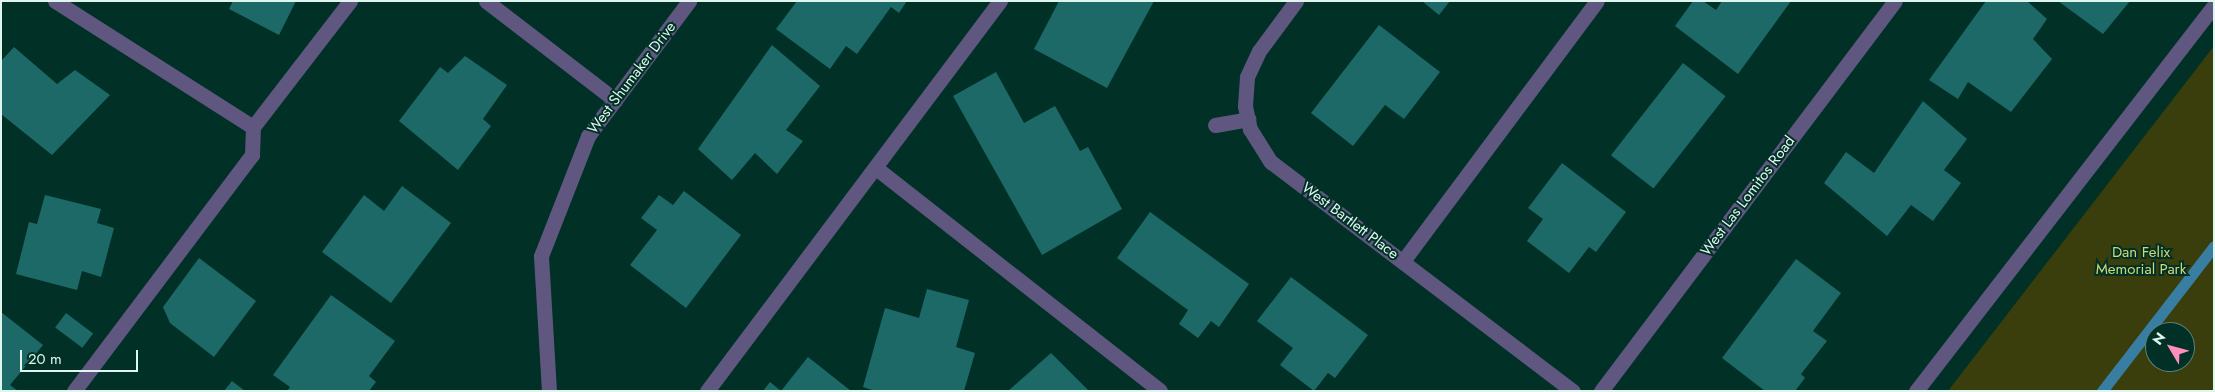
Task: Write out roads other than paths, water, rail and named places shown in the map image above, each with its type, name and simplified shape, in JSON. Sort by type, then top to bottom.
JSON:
[{"type":"street","points":[[55,1],[253,127]]},
{"type":"street","points":[[74,391],[252,155],[253,127],[350,1]]},
{"type":"street","points":[[486,1],[615,100]]},
{"type":"street","name":"West Shumaker Drive","points":[[549,391],[541,256],[588,136],[689,1]]},
{"type":"street","points":[[707,391],[1000,1]]},
{"type":"street","name":"West Bartlett Place","points":[[1296,1],[1259,51],[1247,77],[1250,129],[1271,162],[1573,391]]},
{"type":"street","points":[[1402,261],[1597,1]]},
{"type":"street","name":"West Las Lomitos Road","points":[[1601,391],[1895,1]]},
{"type":"street","points":[[1916,391],[2214,4]]},
{"type":"street","points":[[1215,126],[1248,119]]},
{"type":"street","points":[[876,168],[1160,391]]},
{"type":"waterway","points":[[2102,391],[2214,246]]},
{"type":"park label","name":"Dan Felix Memorial Park","points":[[2141,260]]}]
